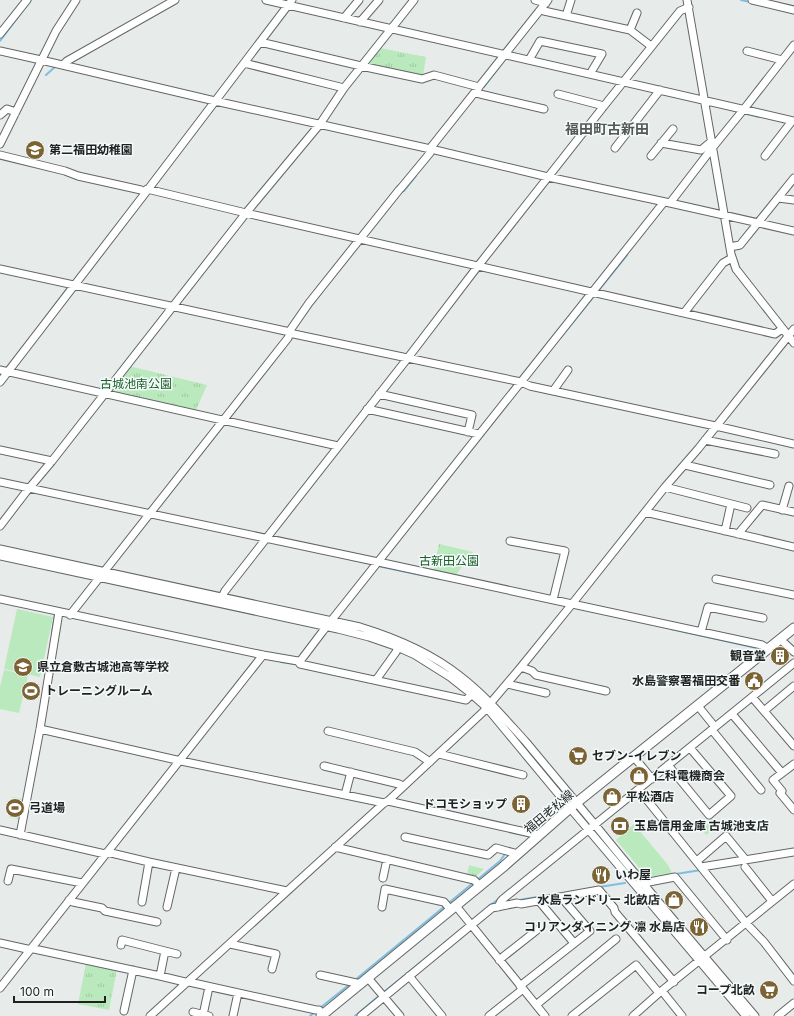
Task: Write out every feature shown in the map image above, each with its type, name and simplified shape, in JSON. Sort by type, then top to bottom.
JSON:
[{"type":"main road","name":"福田老松線","points":[[320,1014],[477,883],[518,854],[574,805],[794,628]]},
{"type":"street","points":[[0,34],[27,0]]},
{"type":"street","points":[[0,144],[56,31],[76,0]]},
{"type":"street","points":[[60,64],[175,0]]},
{"type":"street","points":[[266,0],[389,30],[590,74],[659,92],[705,100],[793,121],[765,156]]},
{"type":"street","points":[[344,18],[359,0]]},
{"type":"street","points":[[360,22],[379,0]]},
{"type":"street","points":[[0,526],[246,213],[320,124],[344,88],[414,0]]},
{"type":"street","points":[[68,614],[101,575],[289,334],[309,303],[362,239],[399,190],[433,150],[542,10],[547,1],[535,0]]},
{"type":"street","points":[[566,16],[571,0]]},
{"type":"street","points":[[752,0],[794,10]]},
{"type":"street","points":[[222,597],[224,591],[478,266],[651,46],[680,11],[688,4]]},
{"type":"street","points":[[688,4],[732,258],[736,269],[794,344]]},
{"type":"street","points":[[0,382],[5,371],[145,191],[213,100],[244,63],[287,5]]},
{"type":"street","points":[[542,10],[630,30],[651,46]]},
{"type":"street","points":[[630,30],[637,13]]},
{"type":"street","points":[[529,60],[540,41],[602,54],[590,74]]},
{"type":"street","points":[[260,42],[422,79],[434,75],[478,91],[544,109]]},
{"type":"street","points":[[299,662],[381,562],[479,434],[595,293],[712,144],[744,109],[794,45]]},
{"type":"street","points":[[0,51],[548,177],[794,231]]},
{"type":"street","points":[[747,51],[782,60]]},
{"type":"street","points":[[244,63],[344,88]]},
{"type":"street","points":[[615,148],[659,92]]},
{"type":"street","points":[[558,94],[604,106]]},
{"type":"street","points":[[0,115],[7,109],[16,112]]},
{"type":"street","points":[[651,156],[673,129]]},
{"type":"street","points":[[662,143],[700,150],[712,144]]},
{"type":"street","points":[[0,155],[65,171],[78,176],[362,239],[775,334],[782,329]]},
{"type":"street","points":[[730,247],[740,245],[794,178]]},
{"type":"street","points":[[778,198],[794,200]]},
{"type":"street","points":[[684,313],[723,263],[732,258]]},
{"type":"street","points":[[0,269],[406,360],[794,444]]},
{"type":"street","points":[[150,1016],[185,982],[230,944],[285,891],[336,847],[428,760],[439,754],[489,706],[570,603],[705,440],[713,427],[794,329]]},
{"type":"street","points":[[553,391],[568,370]]},
{"type":"street","points":[[5,371],[338,446]]},
{"type":"street","points":[[379,394],[472,415],[468,432]]},
{"type":"street","points":[[367,409],[479,434]]},
{"type":"street","points":[[705,440],[774,454]]},
{"type":"street","points":[[0,450],[52,461]]},
{"type":"street","points":[[685,464],[770,485]]},
{"type":"street","points":[[0,482],[28,490],[148,514],[264,540],[381,562],[570,603],[762,645],[768,649]]},
{"type":"street","points":[[782,510],[789,486]]},
{"type":"street","points":[[666,487],[746,508]]},
{"type":"street","points":[[725,531],[731,504]]},
{"type":"street","points":[[738,534],[762,505],[794,512]]},
{"type":"street","points":[[645,512],[794,547]]},
{"type":"street","points":[[510,541],[565,551],[553,600]]},
{"type":"street","points":[[0,549],[101,575],[369,637],[398,647],[433,665],[489,706]]},
{"type":"street","points":[[0,556],[222,597],[360,627],[396,639],[445,665],[460,676],[489,706],[574,805],[595,824],[746,1016]]},
{"type":"street","points":[[716,579],[794,595]]},
{"type":"street","points":[[0,600],[58,614],[68,614],[299,662],[466,700],[472,694]]},
{"type":"street","points":[[701,632],[708,607],[763,618]]},
{"type":"street","points":[[20,835],[40,729],[58,614]]},
{"type":"street","points":[[780,639],[794,652]]},
{"type":"street","points":[[376,680],[398,647]]},
{"type":"street","points":[[0,988],[71,901],[82,883],[182,761],[262,655]]},
{"type":"street","points":[[361,1016],[383,995],[499,904],[595,824],[639,790],[794,663]]},
{"type":"street","points":[[521,667],[532,671],[536,675],[606,691]]},
{"type":"street","points":[[507,684],[546,693]]},
{"type":"street","points":[[764,711],[794,686]]},
{"type":"street","points":[[752,697],[794,746]]},
{"type":"street","points":[[698,706],[761,790]]},
{"type":"street","points":[[732,714],[782,773]]},
{"type":"street","points":[[40,729],[182,761],[540,835]]},
{"type":"street","points":[[328,731],[415,752],[428,760]]},
{"type":"street","points":[[668,766],[709,815],[731,796],[690,748]]},
{"type":"street","points":[[439,754],[523,775]]},
{"type":"street","points":[[634,757],[652,779]]},
{"type":"street","points":[[794,764],[773,780],[782,791],[780,793],[794,810]]},
{"type":"street","points":[[324,766],[402,785]]},
{"type":"street","points":[[345,794],[351,772]]},
{"type":"street","points":[[639,790],[746,923],[764,942],[794,981]]},
{"type":"street","points":[[574,805],[588,830],[633,883],[755,1016]]},
{"type":"street","points":[[0,830],[285,891]]},
{"type":"street","points":[[701,867],[726,836],[772,901]]},
{"type":"street","points":[[405,837],[488,855],[496,848],[518,854]]},
{"type":"street","points":[[336,847],[477,883]]},
{"type":"street","points":[[701,867],[745,863],[794,852]]},
{"type":"street","points":[[383,878],[387,859]]},
{"type":"street","points":[[142,902],[148,862]]},
{"type":"street","points":[[167,907],[176,868]]},
{"type":"street","points":[[8,881],[11,869],[82,883]]},
{"type":"street","points":[[633,883],[642,883],[675,877],[727,940]]},
{"type":"street","points":[[633,1016],[660,992],[727,940],[794,884]]},
{"type":"street","points":[[382,907],[385,889],[444,902],[450,906],[471,925],[543,1015]]},
{"type":"street","points":[[499,904],[521,904],[599,890],[614,908],[615,912],[674,982]]},
{"type":"street","points":[[490,1016],[521,987],[590,931],[561,897]]},
{"type":"street","points":[[71,901],[102,908],[105,911],[157,922]]},
{"type":"street","points":[[539,901],[574,943]]},
{"type":"street","points":[[499,960],[537,930]]},
{"type":"street","points":[[536,1005],[616,939]]},
{"type":"street","points":[[121,945],[122,940],[177,954]]},
{"type":"street","points":[[0,943],[209,986],[320,1014]]},
{"type":"street","points":[[230,944],[276,954],[272,969]]},
{"type":"street","points":[[160,976],[165,951]]},
{"type":"street","points":[[572,1016],[636,965],[682,1016]]},
{"type":"street","points":[[124,1011],[133,970]]},
{"type":"street","points":[[320,975],[358,981],[383,995],[400,1016]]},
{"type":"street","points":[[409,976],[442,1016]]},
{"type":"street","points":[[193,1012],[206,1015],[209,986]]},
{"type":"street","points":[[233,1016],[238,993]]},
{"type":"street","points":[[778,1016],[794,1003]]},
{"type":"green space","points":[[380,48],[426,57],[423,76],[366,64]]},
{"type":"green space","name":"古城池南公園","points":[[129,366],[207,385],[196,410],[111,394],[110,391]]},
{"type":"green space","name":"古新田公園","points":[[439,544],[473,552],[455,576],[433,571]]},
{"type":"green space","points":[[17,609],[53,617],[40,677],[4,669]]},
{"type":"green space","points":[[4,670],[28,675],[19,713],[0,709],[0,687]]},
{"type":"green space","name":"弓道場","points":[[13,797],[22,799],[18,819],[9,817]]},
{"type":"green space","points":[[711,817],[718,825],[706,835],[702,829],[711,821],[709,819]]},
{"type":"green space","points":[[634,824],[668,865],[672,873],[647,877],[616,840]]},
{"type":"green space","points":[[469,865],[484,869],[475,877],[467,875]]},
{"type":"green space","points":[[86,963],[117,969],[109,1010],[78,1004]]},
{"type":"waterway","points":[[0,41],[31,0]]},
{"type":"waterway","points":[[741,0],[750,2]]},
{"type":"waterway","points":[[484,87],[507,57]]},
{"type":"waterway","points":[[46,75],[56,66]]},
{"type":"waterway","points":[[747,114],[759,117]]},
{"type":"waterway","points":[[401,191],[404,191],[416,176]]},
{"type":"waterway","points":[[561,337],[627,255]]},
{"type":"waterway","points":[[45,318],[69,286]]},
{"type":"waterway","points":[[305,314],[322,292]]},
{"type":"waterway","points":[[275,332],[288,335]]},
{"type":"waterway","points":[[530,389],[565,397]]},
{"type":"waterway","points":[[694,449],[711,427]]},
{"type":"waterway","points":[[349,559],[372,564]]},
{"type":"waterway","points":[[378,566],[440,579]]},
{"type":"waterway","points":[[52,633],[55,614]]},
{"type":"waterway","points":[[671,629],[757,648]]},
{"type":"waterway","points":[[281,662],[296,664]]},
{"type":"waterway","points":[[477,880],[500,861],[505,854]]},
{"type":"waterway","points":[[676,874],[701,870]]},
{"type":"waterway","points":[[355,980],[473,883]]},
{"type":"waterway","points":[[599,887],[625,883]]},
{"type":"waterway","points":[[519,900],[556,894]]},
{"type":"waterway","points":[[489,906],[500,898]]},
{"type":"waterway","points":[[384,992],[447,941]]},
{"type":"waterway","points":[[320,1008],[350,984]]},
{"type":"waterway","points":[[355,1016],[380,995]]},
{"type":"waterway","points":[[310,1016],[315,1012]]},
{"type":"place","name":"第二福田幼稚園","points":[[35,150]]},
{"type":"place","name":"観音堂","points":[[780,656]]},
{"type":"place","name":"県立倉敷古城池高等学校","points":[[23,667]]},
{"type":"place","name":"水島警察署福田交番","points":[[754,681]]},
{"type":"place","name":"トレーニングルーム","points":[[31,691]]},
{"type":"place","name":"セブン-イレブン","points":[[578,756]]},
{"type":"place","name":"仁科電機商会","points":[[639,776]]},
{"type":"place","name":"平松酒店","points":[[612,797]]},
{"type":"place","name":"ドコモショップ","points":[[521,804]]},
{"type":"place","name":"弓道場","points":[[15,808]]},
{"type":"place","name":"玉島信用金庫 古城池支店","points":[[620,826]]},
{"type":"place","name":"いわ屋","points":[[601,875]]},
{"type":"place","name":"水島ランドリー 北畝店","points":[[674,900]]},
{"type":"place","name":"コリアンダイニング 凛 水島店","points":[[699,927]]},
{"type":"place","name":"コープ北畝","points":[[769,990]]},
{"type":"district","name":"福田町古新田","points":[[607,129]]}]
